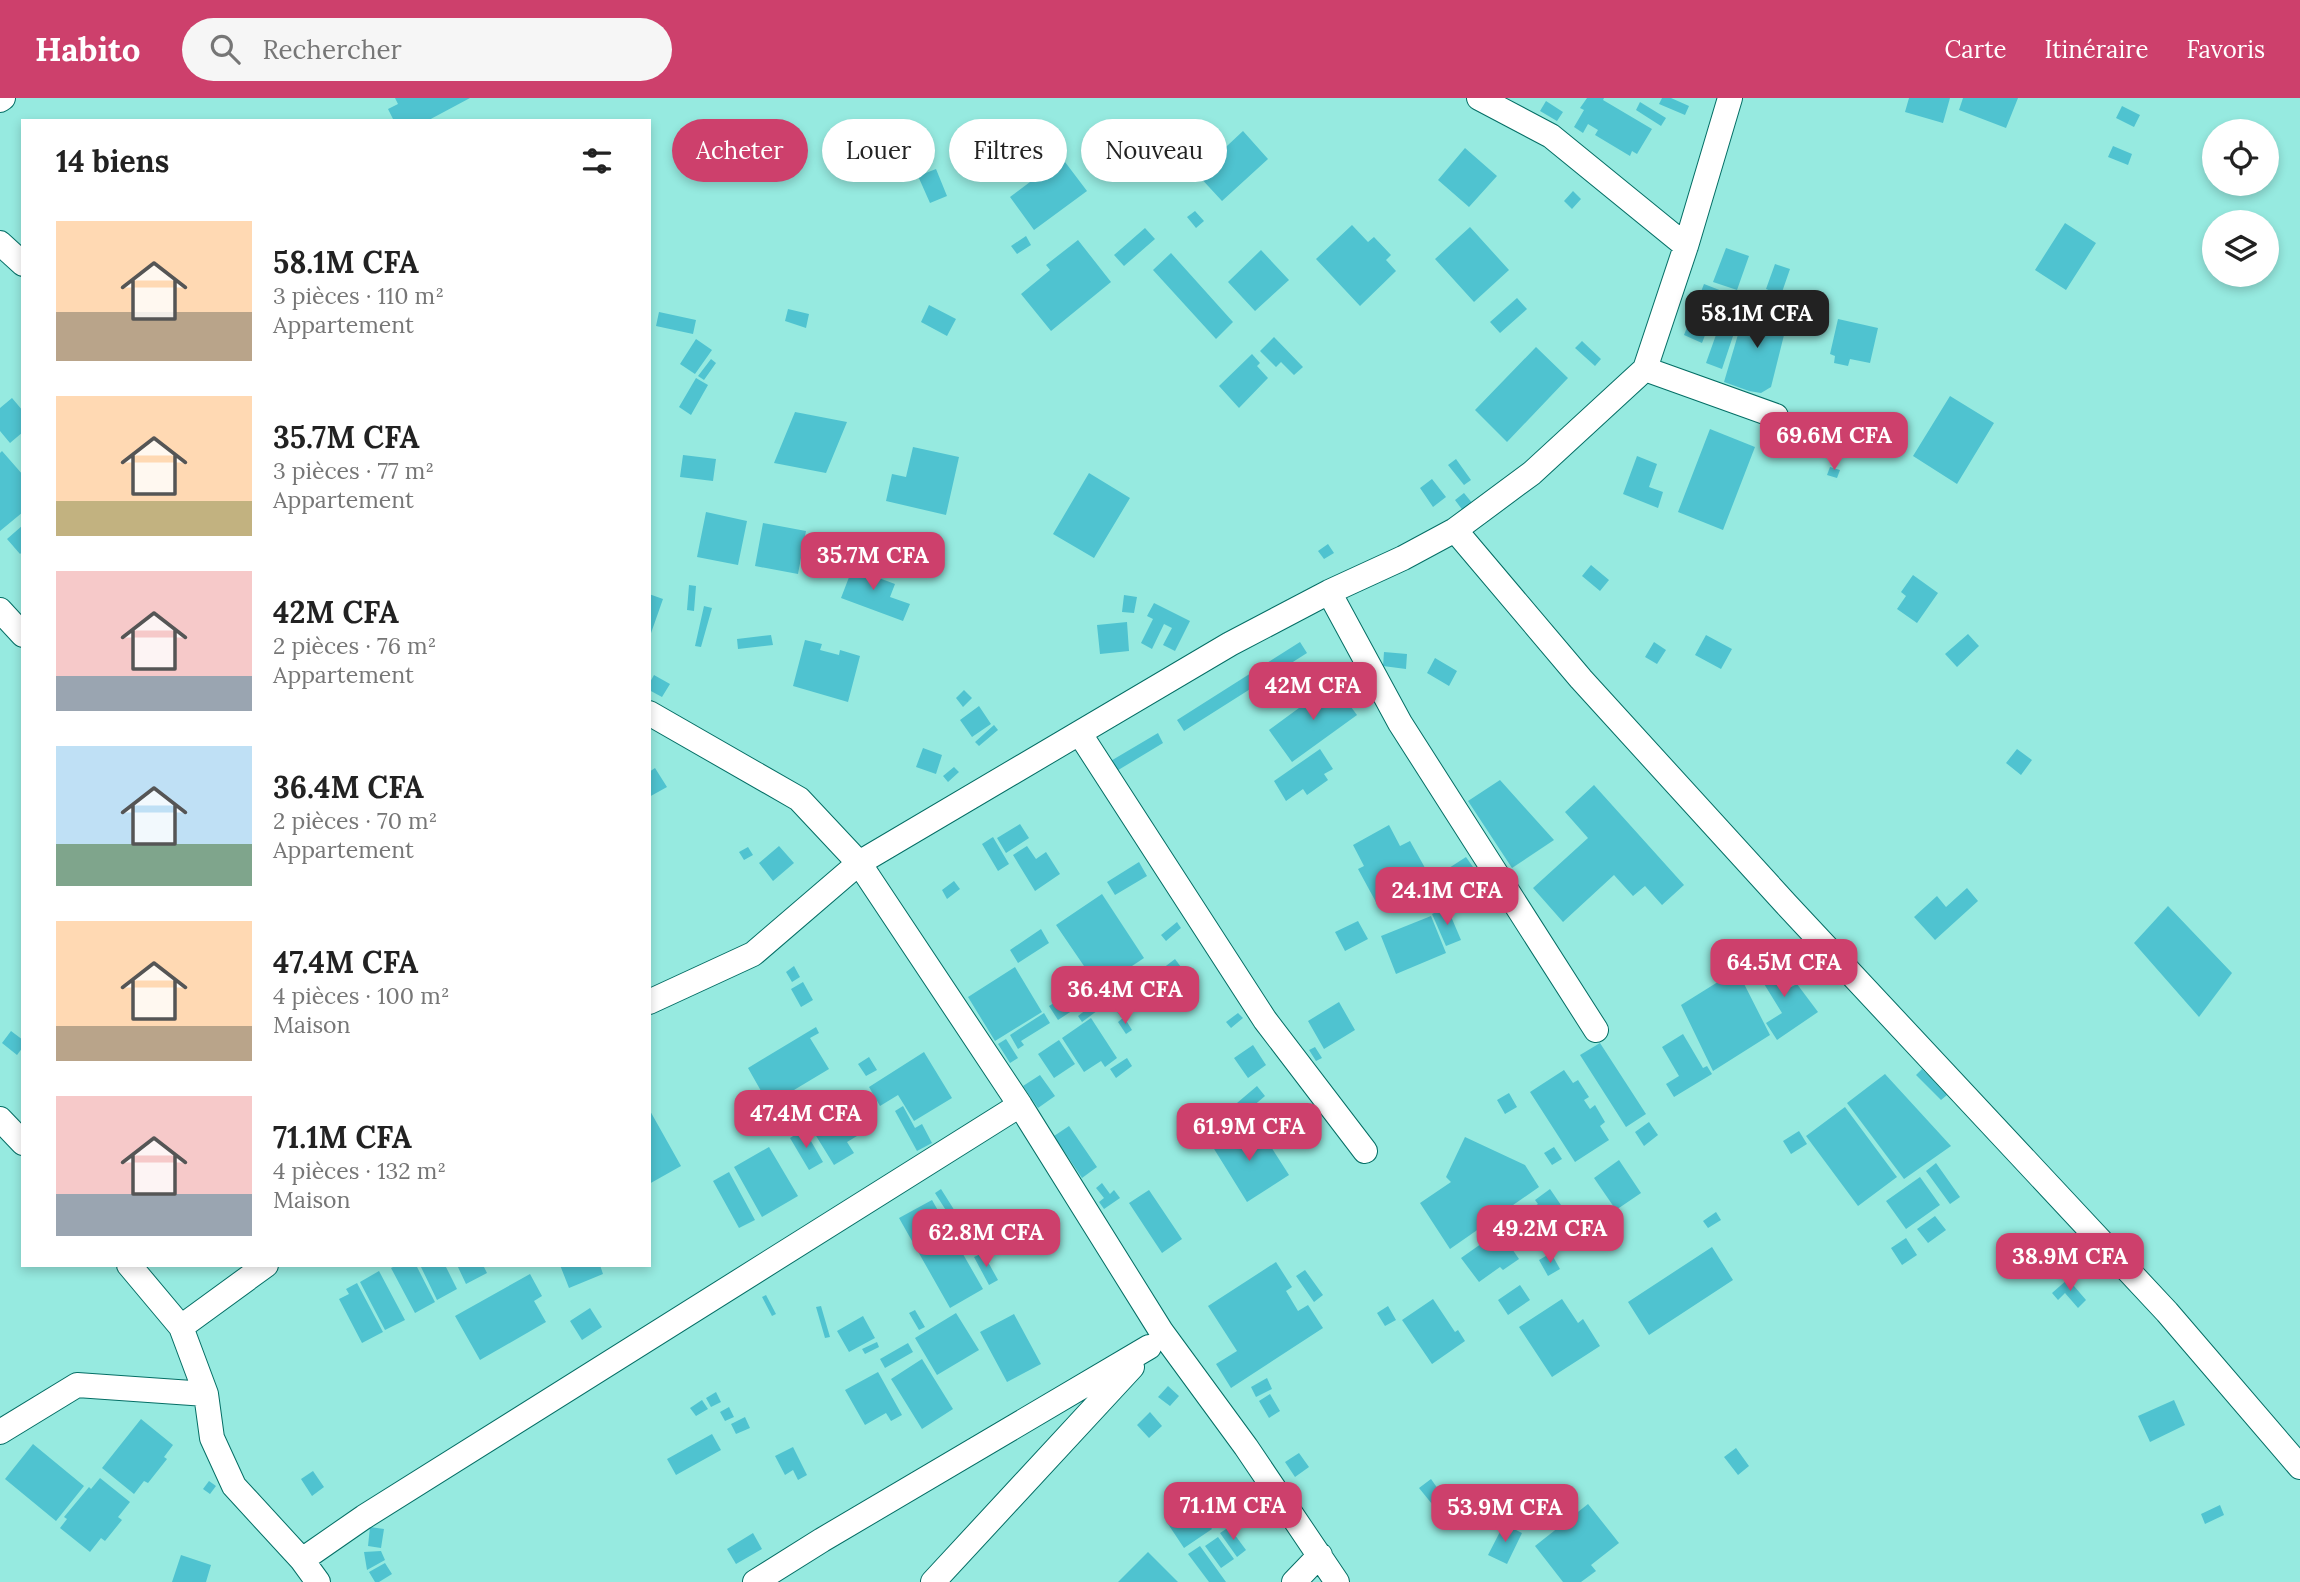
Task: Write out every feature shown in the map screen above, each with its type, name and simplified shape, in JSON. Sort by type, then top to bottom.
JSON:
[{"type":"street","points":[[1479,98],[1551,136],[1686,246]]},
{"type":"street","points":[[651,1001],[753,954],[859,863],[1230,644],[1455,530],[1532,473],[1645,369],[1686,246],[1730,98]]},
{"type":"street","points":[[0,243],[21,262]]},
{"type":"street","points":[[1645,369],[1776,416]]},
{"type":"street","points":[[1455,530],[1590,689],[1786,904],[2167,1312],[2300,1467]]},
{"type":"street","points":[[1329,592],[1400,723],[1596,1030]]},
{"type":"street","points":[[0,610],[21,633]]},
{"type":"street","points":[[651,714],[799,799],[859,863],[1020,1105],[1155,1339],[1246,1447],[1337,1582]]},
{"type":"street","points":[[1080,734],[1265,1020],[1365,1151]]},
{"type":"street","points":[[302,1560],[364,1517],[1020,1105]]},
{"type":"street","points":[[0,1119],[21,1141]]},
{"type":"street","points":[[131,1267],[181,1326],[206,1394],[212,1438],[234,1486],[302,1560],[318,1582]]},
{"type":"street","points":[[181,1326],[263,1267]]},
{"type":"street","points":[[755,1582],[1155,1339]]},
{"type":"street","points":[[933,1582],[1155,1339]]},
{"type":"street","points":[[0,1432],[77,1385],[206,1394]]},
{"type":"street","points":[[1294,1582],[1320,1555]]},
{"type":"building","points":[[395,98],[470,98],[431,119],[393,119],[388,109],[398,104]]},
{"type":"building","points":[[1587,98],[1604,98],[1603,100],[1652,129],[1637,154],[1632,151],[1630,156],[1595,135],[1598,130],[1588,124],[1583,133],[1574,127],[1584,110],[1580,108]]},
{"type":"building","points":[[1662,98],[1671,98],[1689,106],[1685,115],[1659,104]]},
{"type":"building","points":[[1909,98],[1950,98],[1943,123],[1905,112]]},
{"type":"building","points":[[1963,98],[2018,98],[2006,128],[1959,110]]},
{"type":"building","points":[[1546,101],[1563,112],[1557,121],[1540,111]]},
{"type":"building","points":[[1640,102],[1666,118],[1661,126],[1636,110]]},
{"type":"building","points":[[2122,106],[2140,115],[2134,127],[2116,118]]},
{"type":"building","points":[[1243,131],[1268,159],[1222,201],[1204,182],[1227,182],[1227,146]]},
{"type":"building","points":[[2113,146],[2132,154],[2128,165],[2108,157]]},
{"type":"building","points":[[1465,148],[1497,176],[1469,207],[1438,180]]},
{"type":"building","points":[[1067,165],[1087,191],[1034,230],[1010,197],[1030,182],[1067,182]]},
{"type":"building","points":[[935,169],[947,196],[930,203],[921,182],[935,182]]},
{"type":"building","points":[[1573,191],[1581,199],[1572,209],[1564,201]]},
{"type":"building","points":[[1195,211],[1204,221],[1196,228],[1187,217]]},
{"type":"building","points":[[2065,223],[2096,243],[2066,290],[2035,270]]},
{"type":"building","points":[[1352,225],[1368,242],[1374,237],[1391,255],[1386,260],[1396,271],[1360,306],[1316,259]]},
{"type":"building","points":[[1470,227],[1509,270],[1474,302],[1435,259]]},
{"type":"building","points":[[1145,228],[1155,239],[1124,266],[1114,255]]},
{"type":"building","points":[[1026,236],[1031,245],[1017,254],[1011,246]]},
{"type":"building","points":[[1078,240],[1111,282],[1051,331],[1021,294],[1050,270],[1046,265]]},
{"type":"building","points":[[1726,248],[1749,256],[1737,290],[1713,282]]},
{"type":"building","points":[[1261,250],[1289,280],[1255,311],[1228,282]]},
{"type":"building","points":[[1171,253],[1233,322],[1216,339],[1153,270]]},
{"type":"building","points":[[1775,264],[1790,269],[1781,295],[1766,289]]},
{"type":"building","points":[[1704,284],[1722,291],[1702,343],[1684,335]]},
{"type":"building","points":[[1517,298],[1527,309],[1500,333],[1490,322]]},
{"type":"building","points":[[1728,301],[1743,306],[1722,369],[1706,363]]},
{"type":"building","points":[[1747,304],[1789,315],[1771,387],[1761,393],[1724,382]]},
{"type":"building","points":[[929,305],[956,319],[947,336],[921,322]]},
{"type":"building","points":[[788,309],[809,314],[806,328],[785,321]]},
{"type":"building","points":[[659,312],[696,320],[693,334],[656,326]]},
{"type":"building","points":[[1838,319],[1878,328],[1870,363],[1850,359],[1848,366],[1834,363],[1835,356],[1830,354]]},
{"type":"building","points":[[1274,337],[1303,367],[1294,375],[1281,362],[1276,367],[1260,351]]},
{"type":"building","points":[[696,339],[712,350],[695,374],[680,364]]},
{"type":"building","points":[[1582,341],[1601,359],[1595,366],[1575,348]]},
{"type":"building","points":[[1536,347],[1568,378],[1507,442],[1475,410]]},
{"type":"building","points":[[1252,354],[1260,363],[1257,366],[1268,378],[1239,408],[1219,386]]},
{"type":"building","points":[[711,359],[716,363],[704,380],[698,376]]},
{"type":"building","points":[[696,378],[708,385],[691,415],[679,407]]},
{"type":"building","points":[[1950,396],[1994,423],[1957,484],[1913,456]]},
{"type":"building","points":[[12,398],[21,409],[21,434],[10,443],[0,431],[0,408]]},
{"type":"building","points":[[795,412],[847,422],[826,473],[774,463]]},
{"type":"building","points":[[1710,429],[1755,447],[1723,530],[1678,512]]},
{"type":"building","points":[[913,447],[959,457],[946,515],[886,501],[892,474],[906,477]]},
{"type":"building","points":[[2,451],[21,473],[21,514],[0,531]]},
{"type":"building","points":[[683,455],[716,459],[713,481],[680,477]]},
{"type":"building","points":[[1637,456],[1657,464],[1649,487],[1663,492],[1658,508],[1623,494]]},
{"type":"building","points":[[1456,459],[1471,480],[1464,485],[1448,465]]},
{"type":"building","points":[[1830,467],[1840,470],[1837,478],[1827,475]]},
{"type":"building","points":[[1089,473],[1130,498],[1094,558],[1053,534]]},
{"type":"building","points":[[1432,479],[1446,497],[1433,507],[1420,488]]},
{"type":"building","points":[[1464,493],[1473,504],[1464,512],[1455,500]]},
{"type":"building","points":[[706,512],[747,521],[738,565],[697,557]]},
{"type":"building","points":[[763,523],[806,531],[798,574],[755,566]]},
{"type":"building","points":[[21,527],[20,554],[7,539]]},
{"type":"building","points":[[1328,544],[1334,553],[1324,559],[1318,551]]},
{"type":"building","points":[[856,559],[872,565],[868,574],[895,584],[890,597],[910,604],[903,621],[841,598]]},
{"type":"building","points":[[1591,565],[1609,580],[1600,591],[1582,576]]},
{"type":"building","points":[[1913,575],[1938,593],[1917,623],[1897,609],[1906,596],[1901,592]]},
{"type":"building","points":[[689,585],[696,586],[694,611],[687,610]]},
{"type":"building","points":[[651,595],[663,599],[651,633]]},
{"type":"building","points":[[1124,595],[1137,597],[1134,613],[1122,612]]},
{"type":"building","points":[[1154,603],[1190,621],[1175,651],[1163,645],[1172,628],[1164,624],[1152,649],[1141,643],[1153,619],[1147,616]]},
{"type":"building","points":[[704,606],[712,608],[701,647],[695,646]]},
{"type":"building","points":[[1127,622],[1129,651],[1100,654],[1097,625]]},
{"type":"building","points":[[1968,634],[1979,646],[1957,667],[1945,654]]},
{"type":"building","points":[[771,635],[773,645],[738,649],[737,639]]},
{"type":"building","points":[[1706,635],[1732,649],[1721,669],[1695,655]]},
{"type":"building","points":[[805,640],[822,644],[820,650],[839,655],[840,650],[860,656],[848,702],[793,686]]},
{"type":"building","points":[[1300,642],[1307,653],[1184,731],[1177,720]]},
{"type":"building","points":[[1654,642],[1666,650],[1657,664],[1645,657]]},
{"type":"building","points":[[1384,652],[1407,654],[1406,669],[1383,666]]},
{"type":"building","points":[[1435,658],[1457,671],[1449,686],[1427,673]]},
{"type":"building","points":[[654,675],[670,684],[662,697],[651,691]]},
{"type":"building","points":[[1333,683],[1357,715],[1292,762],[1269,730]]},
{"type":"building","points":[[964,690],[972,698],[963,707],[956,698]]},
{"type":"building","points":[[979,706],[991,724],[972,737],[960,720]]},
{"type":"building","points":[[994,725],[998,730],[979,746],[975,742]]},
{"type":"building","points":[[1158,733],[1163,743],[1115,772],[1109,762]]},
{"type":"building","points":[[923,748],[942,755],[936,774],[916,767]]},
{"type":"building","points":[[1320,749],[1333,769],[1324,774],[1328,780],[1307,795],[1303,789],[1286,801],[1274,781]]},
{"type":"building","points":[[2017,749],[2032,760],[2021,775],[2006,763]]},
{"type":"building","points":[[954,767],[959,772],[948,782],[943,776]]},
{"type":"building","points":[[655,768],[667,787],[651,796],[651,771]]},
{"type":"building","points":[[1500,780],[1554,840],[1512,868],[1468,801]]},
{"type":"building","points":[[1594,785],[1684,885],[1662,905],[1645,886],[1633,896],[1614,875],[1563,922],[1533,888],[1588,838],[1565,812]]},
{"type":"building","points":[[1020,824],[1029,838],[1006,853],[997,838]]},
{"type":"building","points":[[1389,825],[1400,846],[1410,841],[1429,875],[1377,904],[1358,869],[1364,866],[1353,845]]},
{"type":"building","points":[[993,837],[1009,864],[998,871],[982,844]]},
{"type":"building","points":[[779,846],[794,863],[773,881],[759,863]]},
{"type":"building","points":[[1027,846],[1036,859],[1046,852],[1060,874],[1035,891],[1013,855]]},
{"type":"building","points":[[748,847],[753,855],[744,860],[739,852]]},
{"type":"building","points":[[1466,857],[1473,867],[1442,887],[1435,877]]},
{"type":"building","points":[[1139,862],[1147,876],[1115,895],[1107,882]]},
{"type":"building","points":[[954,881],[960,889],[947,899],[942,890]]},
{"type":"building","points":[[1967,888],[1978,901],[1935,940],[1914,917],[1937,896],[1946,907]]},
{"type":"building","points":[[1102,894],[1144,958],[1099,988],[1056,925]]},
{"type":"building","points":[[2168,906],[2232,973],[2199,1017],[2134,943]]},
{"type":"building","points":[[1447,907],[1461,940],[1446,946],[1432,914]]},
{"type":"building","points":[[1431,916],[1446,953],[1396,974],[1381,936]]},
{"type":"building","points":[[1358,921],[1368,939],[1345,951],[1335,932]]},
{"type":"building","points":[[1177,922],[1181,928],[1166,941],[1161,935]]},
{"type":"building","points":[[1041,929],[1049,943],[1018,963],[1010,950]]},
{"type":"building","points":[[1770,955],[1791,987],[1797,984],[1818,1012],[1777,1040],[1766,1023],[1782,1013],[1753,966]]},
{"type":"building","points":[[1175,959],[1184,971],[1141,1004],[1132,992]]},
{"type":"building","points":[[794,966],[800,977],[792,982],[786,972]]},
{"type":"building","points":[[1015,967],[1042,1012],[995,1041],[968,997]]},
{"type":"building","points":[[1071,969],[1090,999],[1058,1020],[1049,1006],[1072,992],[1061,975]]},
{"type":"building","points":[[1737,970],[1770,1035],[1713,1071],[1681,1005]]},
{"type":"building","points":[[803,982],[813,1000],[801,1007],[791,989]]},
{"type":"building","points":[[1130,993],[1138,1004],[1121,1017],[1113,1006]]},
{"type":"building","points":[[1096,1002],[1101,1008],[1082,1022],[1078,1016]]},
{"type":"building","points":[[1339,1002],[1355,1030],[1324,1049],[1308,1021]]},
{"type":"building","points":[[1044,1013],[1050,1023],[1021,1041],[1024,1045],[1018,1049],[1010,1035]]},
{"type":"building","points":[[1238,1013],[1243,1018],[1231,1028],[1226,1022]]},
{"type":"building","points":[[1124,1017],[1132,1030],[1126,1034],[1118,1022]]},
{"type":"building","points":[[1091,1018],[1117,1058],[1105,1067],[1101,1061],[1084,1072],[1062,1038]]},
{"type":"building","points":[[816,1027],[819,1033],[810,1038],[829,1069],[769,1105],[748,1068]]},
{"type":"building","points":[[11,1031],[21,1038],[21,1050],[17,1055],[2,1043]]},
{"type":"building","points":[[1683,1034],[1703,1068],[1707,1066],[1712,1074],[1674,1097],[1666,1084],[1679,1076],[1662,1047]]},
{"type":"building","points":[[1006,1039],[1018,1058],[1010,1063],[998,1044]]},
{"type":"building","points":[[1059,1040],[1075,1064],[1054,1078],[1038,1054]]},
{"type":"building","points":[[1600,1043],[1646,1114],[1626,1127],[1580,1055]]},
{"type":"building","points":[[1253,1045],[1266,1065],[1248,1078],[1234,1058]]},
{"type":"building","points":[[1315,1047],[1322,1058],[1316,1061],[1309,1050]]},
{"type":"building","points":[[924,1052],[952,1098],[914,1121],[898,1095],[880,1106],[869,1087]]},
{"type":"building","points":[[869,1057],[877,1070],[866,1076],[858,1064]]},
{"type":"building","points":[[1127,1058],[1132,1066],[1116,1078],[1110,1069]]},
{"type":"building","points":[[1922,1069],[1947,1095],[1941,1100],[1916,1075]]},
{"type":"building","points":[[1564,1070],[1573,1083],[1578,1080],[1589,1097],[1584,1100],[1590,1109],[1595,1105],[1605,1122],[1600,1126],[1609,1140],[1575,1162],[1530,1092]]},
{"type":"building","points":[[1885,1074],[1951,1146],[1904,1179],[1847,1103]]},
{"type":"building","points":[[1040,1075],[1055,1096],[1038,1108],[1023,1086]]},
{"type":"building","points":[[1257,1086],[1265,1096],[1245,1113],[1237,1103]]},
{"type":"building","points":[[1509,1093],[1517,1107],[1505,1114],[1497,1100]]},
{"type":"building","points":[[858,1097],[867,1112],[859,1117],[867,1130],[847,1142],[854,1153],[834,1165],[810,1126]]},
{"type":"building","points":[[903,1106],[915,1128],[922,1124],[932,1143],[917,1151],[895,1111]]},
{"type":"building","points":[[1845,1107],[1897,1177],[1858,1206],[1806,1136]]},
{"type":"building","points":[[651,1113],[681,1166],[651,1183]]},
{"type":"building","points":[[1649,1122],[1658,1135],[1644,1146],[1635,1132]]},
{"type":"building","points":[[1241,1125],[1256,1150],[1268,1142],[1289,1175],[1247,1202],[1211,1144]]},
{"type":"building","points":[[1069,1126],[1097,1167],[1082,1178],[1054,1136]]},
{"type":"building","points":[[804,1129],[823,1162],[809,1170],[790,1138]]},
{"type":"building","points":[[1799,1131],[1807,1144],[1791,1154],[1783,1141]]},
{"type":"building","points":[[1465,1137],[1525,1165],[1539,1187],[1450,1249],[1420,1203],[1451,1182],[1446,1177]]},
{"type":"building","points":[[769,1147],[798,1196],[762,1217],[734,1167]]},
{"type":"building","points":[[1554,1147],[1562,1159],[1552,1165],[1544,1153]]},
{"type":"building","points":[[1619,1160],[1641,1193],[1616,1210],[1594,1178]]},
{"type":"building","points":[[1936,1163],[1960,1197],[1950,1204],[1926,1171]]},
{"type":"building","points":[[729,1172],[755,1220],[739,1228],[713,1181]]},
{"type":"building","points":[[1920,1177],[1940,1205],[1906,1229],[1886,1201]]},
{"type":"building","points":[[1102,1183],[1110,1194],[1114,1190],[1120,1198],[1104,1209],[1099,1202],[1104,1198],[1096,1188]]},
{"type":"building","points":[[941,1189],[958,1216],[952,1220],[935,1193]]},
{"type":"building","points":[[1550,1189],[1574,1224],[1556,1236],[1552,1230],[1529,1246],[1513,1221],[1538,1204],[1535,1200]]},
{"type":"building","points":[[1149,1190],[1182,1239],[1162,1253],[1129,1203]]},
{"type":"building","points":[[932,1200],[983,1289],[950,1308],[899,1218]]},
{"type":"building","points":[[1716,1212],[1721,1220],[1708,1228],[1703,1221]]},
{"type":"building","points":[[1935,1216],[1946,1230],[1928,1243],[1917,1229]]},
{"type":"building","points":[[964,1224],[976,1246],[969,1250],[957,1228]]},
{"type":"building","points":[[1497,1227],[1519,1259],[1503,1270],[1500,1267],[1479,1282],[1461,1258],[1488,1239],[1485,1236]]},
{"type":"building","points":[[1906,1238],[1917,1255],[1902,1265],[1891,1248]]},
{"type":"building","points":[[1712,1247],[1733,1280],[1649,1335],[1628,1302]]},
{"type":"building","points":[[983,1253],[998,1280],[989,1285],[974,1257]]},
{"type":"building","points":[[1551,1253],[1560,1269],[1548,1276],[1539,1260]]},
{"type":"building","points":[[1276,1262],[1292,1287],[1286,1291],[1298,1311],[1308,1305],[1323,1328],[1231,1388],[1216,1364],[1237,1351],[1208,1306]]},
{"type":"building","points":[[417,1267],[435,1302],[415,1313],[391,1268]]},
{"type":"building","points":[[421,1267],[446,1267],[457,1289],[437,1300]]},
{"type":"building","points":[[458,1267],[484,1267],[487,1273],[466,1284]]},
{"type":"building","points":[[561,1267],[601,1267],[603,1274],[569,1288]]},
{"type":"building","points":[[1305,1270],[1323,1295],[1314,1302],[1296,1276]]},
{"type":"building","points":[[379,1271],[405,1320],[385,1330],[360,1282]]},
{"type":"building","points":[[530,1274],[542,1296],[534,1301],[546,1322],[480,1360],[455,1316]]},
{"type":"building","points":[[2068,1279],[2086,1300],[2078,1308],[2065,1293],[2058,1300],[2052,1293]]},
{"type":"building","points":[[357,1283],[383,1332],[362,1343],[339,1299],[349,1294],[346,1289]]},
{"type":"building","points":[[1520,1285],[1530,1300],[1508,1315],[1498,1300]]},
{"type":"building","points":[[766,1295],[776,1314],[772,1316],[762,1297]]},
{"type":"building","points":[[1433,1299],[1455,1332],[1458,1330],[1465,1341],[1432,1364],[1402,1320]]},
{"type":"building","points":[[1562,1299],[1578,1323],[1583,1319],[1600,1346],[1552,1377],[1519,1327]]},
{"type":"building","points":[[821,1306],[830,1337],[825,1338],[816,1307]]},
{"type":"building","points":[[1388,1306],[1396,1320],[1385,1326],[1377,1313]]},
{"type":"building","points":[[590,1308],[602,1327],[582,1340],[570,1321]]},
{"type":"building","points":[[915,1310],[925,1327],[919,1330],[909,1313]]},
{"type":"building","points":[[956,1313],[979,1350],[937,1375],[915,1338]]},
{"type":"building","points":[[1014,1314],[1041,1364],[1007,1382],[980,1332]]},
{"type":"building","points":[[863,1316],[875,1338],[849,1352],[837,1331]]},
{"type":"building","points":[[877,1342],[879,1347],[865,1354],[862,1349]]},
{"type":"building","points":[[908,1343],[913,1352],[885,1368],[880,1359]]},
{"type":"building","points":[[922,1359],[953,1409],[922,1429],[891,1379]]},
{"type":"building","points":[[878,1372],[902,1415],[891,1421],[886,1413],[865,1425],[845,1390]]},
{"type":"building","points":[[1267,1378],[1272,1389],[1256,1397],[1251,1387]]},
{"type":"building","points":[[1168,1386],[1179,1396],[1170,1406],[1158,1397]]},
{"type":"building","points":[[716,1392],[721,1402],[711,1407],[706,1398]]},
{"type":"building","points":[[1270,1394],[1280,1411],[1269,1418],[1259,1401]]},
{"type":"building","points":[[702,1400],[708,1409],[696,1416],[690,1408]]},
{"type":"building","points":[[2174,1400],[2185,1425],[2150,1442],[2138,1416]]},
{"type":"building","points":[[729,1407],[734,1417],[725,1421],[720,1412]]},
{"type":"building","points":[[1150,1412],[1162,1426],[1149,1438],[1137,1425]]},
{"type":"building","points":[[745,1417],[750,1428],[736,1434],[731,1424]]},
{"type":"building","points":[[141,1419],[173,1445],[164,1457],[167,1459],[148,1483],[144,1481],[134,1494],[102,1468]]},
{"type":"building","points":[[712,1434],[721,1450],[676,1475],[667,1459]]},
{"type":"building","points":[[33,1444],[84,1486],[56,1521],[5,1479]]},
{"type":"building","points":[[793,1447],[807,1475],[798,1480],[793,1470],[785,1475],[775,1456]]},
{"type":"building","points":[[1736,1448],[1749,1466],[1738,1475],[1724,1457]]},
{"type":"building","points":[[1299,1453],[1309,1467],[1295,1477],[1285,1462]]},
{"type":"building","points":[[313,1471],[324,1487],[312,1496],[301,1479]]},
{"type":"building","points":[[100,1478],[130,1502],[118,1517],[122,1520],[105,1541],[101,1538],[90,1552],[60,1528],[67,1519],[64,1517]]},
{"type":"building","points":[[1431,1479],[1443,1496],[1432,1504],[1419,1488]]},
{"type":"building","points":[[209,1481],[216,1486],[210,1494],[203,1489]]},
{"type":"building","points":[[1235,1490],[1247,1504],[1232,1516],[1221,1502]]},
{"type":"building","points":[[1194,1503],[1212,1529],[1184,1548],[1166,1521]]},
{"type":"building","points":[[1588,1504],[1619,1543],[1591,1565],[1596,1571],[1581,1582],[1563,1582],[1535,1546]]},
{"type":"building","points":[[2220,1505],[2224,1515],[2205,1524],[2201,1514]]},
{"type":"building","points":[[1504,1524],[1522,1533],[1507,1564],[1488,1555]]},
{"type":"building","points":[[370,1527],[384,1529],[381,1548],[368,1546]]},
{"type":"building","points":[[1229,1527],[1246,1550],[1237,1557],[1220,1533]]},
{"type":"building","points":[[753,1533],[762,1549],[736,1564],[727,1549]]},
{"type":"building","points":[[1218,1537],[1234,1559],[1221,1568],[1205,1546]]},
{"type":"building","points":[[1200,1546],[1226,1582],[1209,1582],[1188,1554]]},
{"type":"building","points":[[381,1551],[385,1560],[367,1570],[364,1552]]},
{"type":"building","points":[[1148,1552],[1178,1582],[1118,1582]]},
{"type":"building","points":[[181,1555],[211,1565],[206,1582],[172,1582]]},
{"type":"building","points":[[385,1563],[392,1574],[375,1582],[369,1572]]}]
